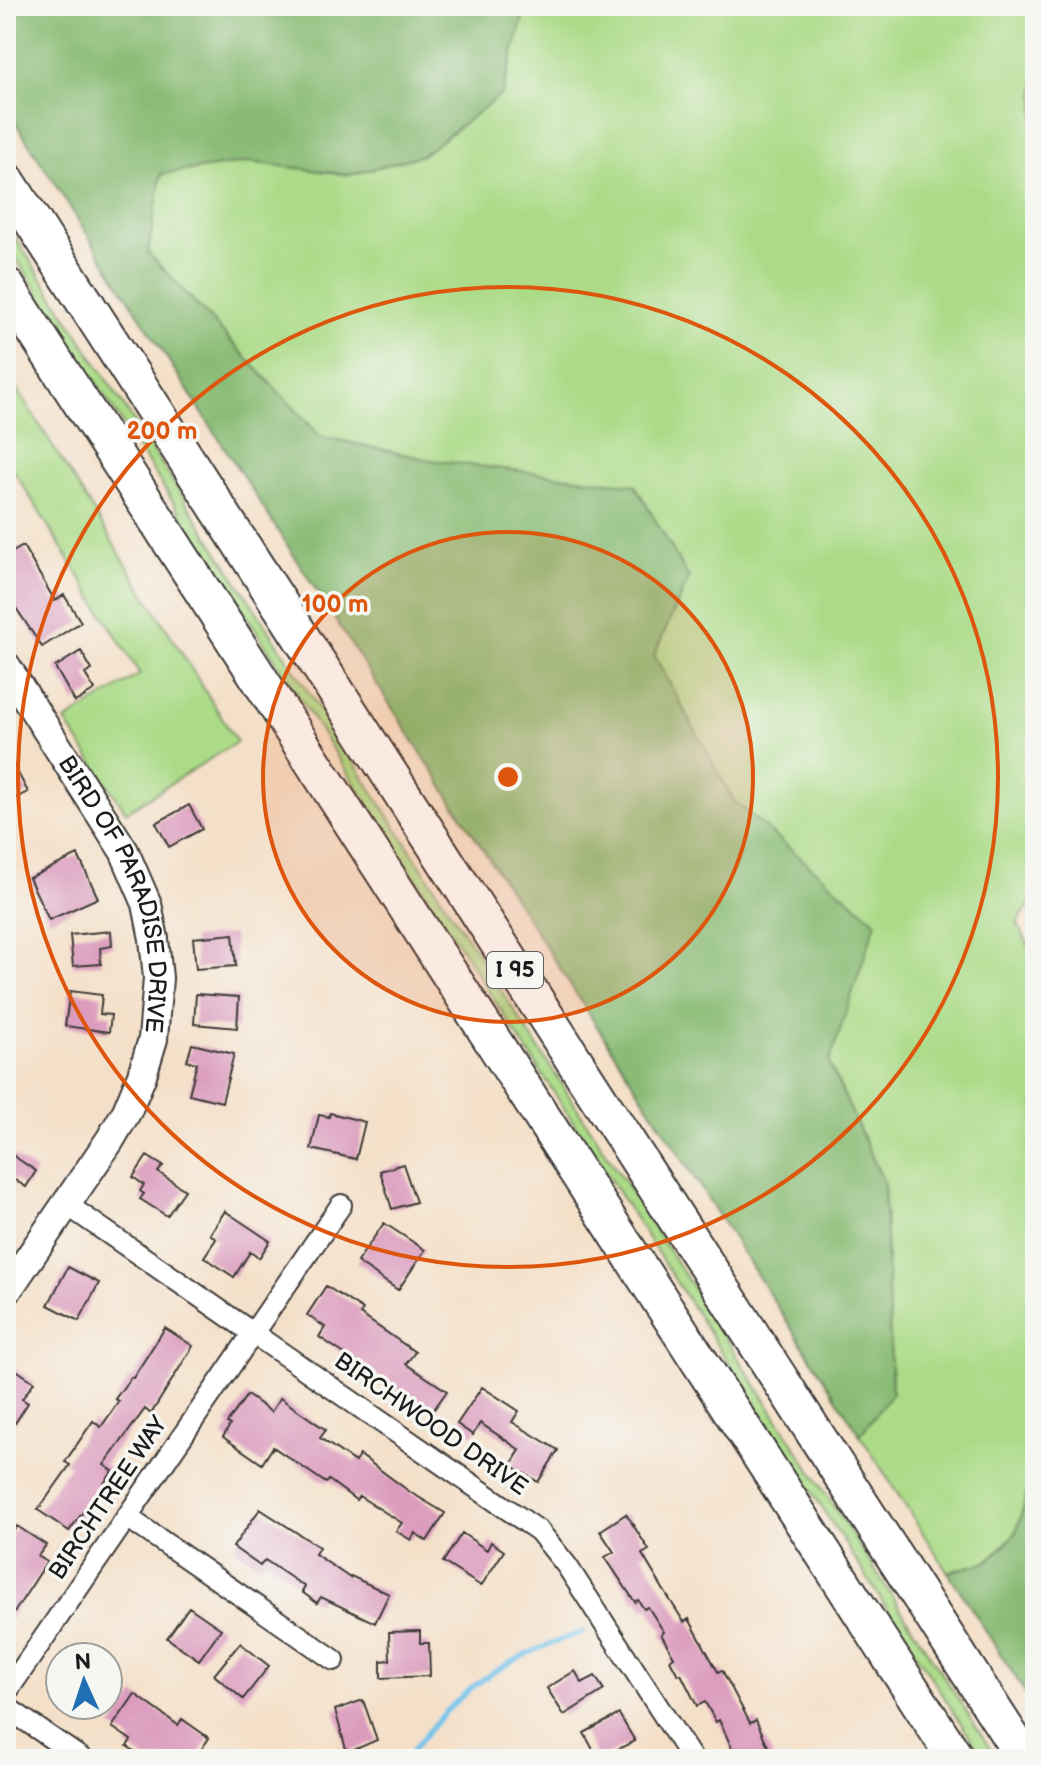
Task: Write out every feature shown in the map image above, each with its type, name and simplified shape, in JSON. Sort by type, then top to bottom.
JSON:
[{"type":"highway","name":"I 95","points":[[6,180],[1025,1759]]},
{"type":"highway","name":"I 95","points":[[6,286],[956,1759]]},
{"type":"street","name":"BIRD OF PARADISE DRIVE","points":[[6,666],[124,851],[147,904],[156,949],[156,1020],[142,1075],[119,1126],[6,1292]]},
{"type":"street","name":"BIRCHWOOD DRIVE","points":[[66,1204],[539,1531],[567,1566],[692,1759]]},
{"type":"street","name":"BIRCHTREE WAY","points":[[6,1693],[341,1205]]},
{"type":"street","points":[[127,1517],[334,1660]]},
{"type":"street","points":[[6,1707],[82,1759]]},
{"type":"green space","points":[[6,6],[526,6],[502,94],[422,155],[350,175],[251,162],[161,174],[148,253],[320,436],[430,460],[635,485],[689,578],[654,655],[734,801],[876,922],[829,1063],[884,1183],[892,1393],[860,1435],[6,108]]},
{"type":"green space","points":[[526,6],[1035,6],[1035,897],[1017,923],[1035,958],[1035,1465],[1016,1533],[987,1562],[948,1572],[860,1435],[892,1393],[884,1183],[829,1063],[875,922],[734,801],[654,655],[689,578],[430,460],[320,436],[148,253],[161,174],[251,162],[350,175],[502,94]]},
{"type":"green space","points":[[6,223],[997,1759],[984,1759],[6,243]]},
{"type":"green space","points":[[6,371],[237,742],[126,812],[65,721],[140,674],[6,458]]},
{"type":"green space","points":[[1035,1465],[1035,1708],[948,1572],[987,1562],[1016,1533]]},
{"type":"building","points":[[23,546],[55,601],[64,595],[81,622],[42,647],[6,593],[6,583],[12,580],[6,570],[6,556]]},
{"type":"building","points":[[81,651],[92,670],[85,674],[95,690],[75,702],[55,667]]},
{"type":"building","points":[[6,750],[28,792],[6,803]]},
{"type":"building","points":[[189,805],[202,829],[169,847],[156,823]]},
{"type":"building","points":[[78,855],[98,898],[49,920],[29,878]]},
{"type":"building","points":[[111,931],[112,946],[100,948],[101,964],[73,966],[70,935]]},
{"type":"building","points":[[233,934],[236,966],[196,969],[193,938]]},
{"type":"building","points":[[70,991],[102,995],[100,1014],[111,1015],[109,1032],[65,1026]]},
{"type":"building","points":[[196,994],[239,997],[237,1028],[194,1024]]},
{"type":"building","points":[[192,1044],[234,1054],[222,1102],[189,1094],[197,1063],[187,1061]]},
{"type":"building","points":[[330,1113],[365,1122],[356,1159],[311,1149],[319,1115],[329,1117]]},
{"type":"building","points":[[6,1151],[36,1171],[26,1187],[6,1174]]},
{"type":"building","points":[[147,1156],[163,1166],[158,1172],[185,1190],[167,1216],[140,1199],[144,1194],[140,1191],[144,1185],[133,1177]]},
{"type":"building","points":[[403,1164],[416,1202],[392,1209],[380,1171]]},
{"type":"building","points":[[225,1211],[270,1241],[259,1258],[250,1252],[234,1277],[204,1257],[216,1239],[210,1234]]},
{"type":"building","points":[[384,1223],[425,1250],[398,1290],[357,1262]]},
{"type":"building","points":[[68,1267],[99,1283],[79,1321],[48,1305]]},
{"type":"building","points":[[326,1286],[363,1310],[360,1314],[415,1352],[406,1364],[447,1391],[432,1412],[319,1337],[325,1327],[307,1315]]},
{"type":"building","points":[[165,1328],[193,1346],[151,1414],[145,1409],[104,1465],[113,1471],[69,1531],[38,1510],[70,1465],[65,1462],[93,1421],[101,1427],[119,1401],[115,1399],[133,1378]]},
{"type":"building","points":[[6,1363],[34,1382],[22,1399],[28,1403],[15,1423],[6,1417]]},
{"type":"building","points":[[482,1387],[519,1411],[512,1422],[558,1450],[538,1482],[511,1465],[520,1450],[480,1423],[473,1435],[457,1424]]},
{"type":"building","points":[[247,1395],[271,1412],[280,1398],[326,1430],[320,1438],[355,1462],[360,1455],[445,1513],[427,1541],[415,1533],[411,1540],[396,1531],[402,1523],[359,1496],[356,1500],[329,1480],[326,1483],[273,1447],[262,1464],[223,1437],[230,1425],[227,1423]]},
{"type":"building","points":[[260,1509],[319,1547],[315,1554],[350,1578],[389,1594],[375,1623],[321,1597],[317,1603],[302,1592],[305,1587],[265,1560],[260,1566],[233,1547]]},
{"type":"building","points":[[626,1514],[649,1550],[642,1554],[663,1589],[684,1622],[689,1619],[718,1672],[722,1670],[750,1723],[756,1720],[774,1759],[737,1759],[719,1720],[716,1722],[705,1702],[697,1706],[681,1674],[678,1675],[670,1660],[674,1657],[661,1634],[664,1632],[648,1607],[644,1609],[638,1600],[635,1602],[605,1557],[614,1552],[600,1531]]},
{"type":"building","points":[[17,1526],[46,1545],[38,1556],[47,1562],[6,1625],[6,1542]]},
{"type":"building","points":[[462,1533],[487,1550],[491,1542],[504,1551],[481,1586],[443,1562]]},
{"type":"building","points":[[189,1607],[221,1629],[199,1660],[167,1638]]},
{"type":"building","points":[[420,1631],[420,1643],[429,1643],[430,1676],[381,1678],[381,1661],[390,1660],[389,1632]]},
{"type":"building","points":[[240,1643],[269,1666],[243,1699],[214,1675]]},
{"type":"building","points":[[575,1671],[582,1683],[595,1676],[604,1690],[564,1715],[547,1688]]},
{"type":"building","points":[[135,1694],[178,1725],[182,1719],[209,1738],[195,1759],[145,1759],[127,1746],[131,1740],[112,1727],[116,1721],[124,1721],[124,1710]]},
{"type":"building","points":[[363,1700],[377,1740],[347,1753],[335,1710]]},
{"type":"building","points":[[619,1714],[635,1741],[598,1759],[584,1733]]},
{"type":"waterway","points":[[406,1759],[444,1713],[483,1679],[527,1654],[583,1632]]}]
